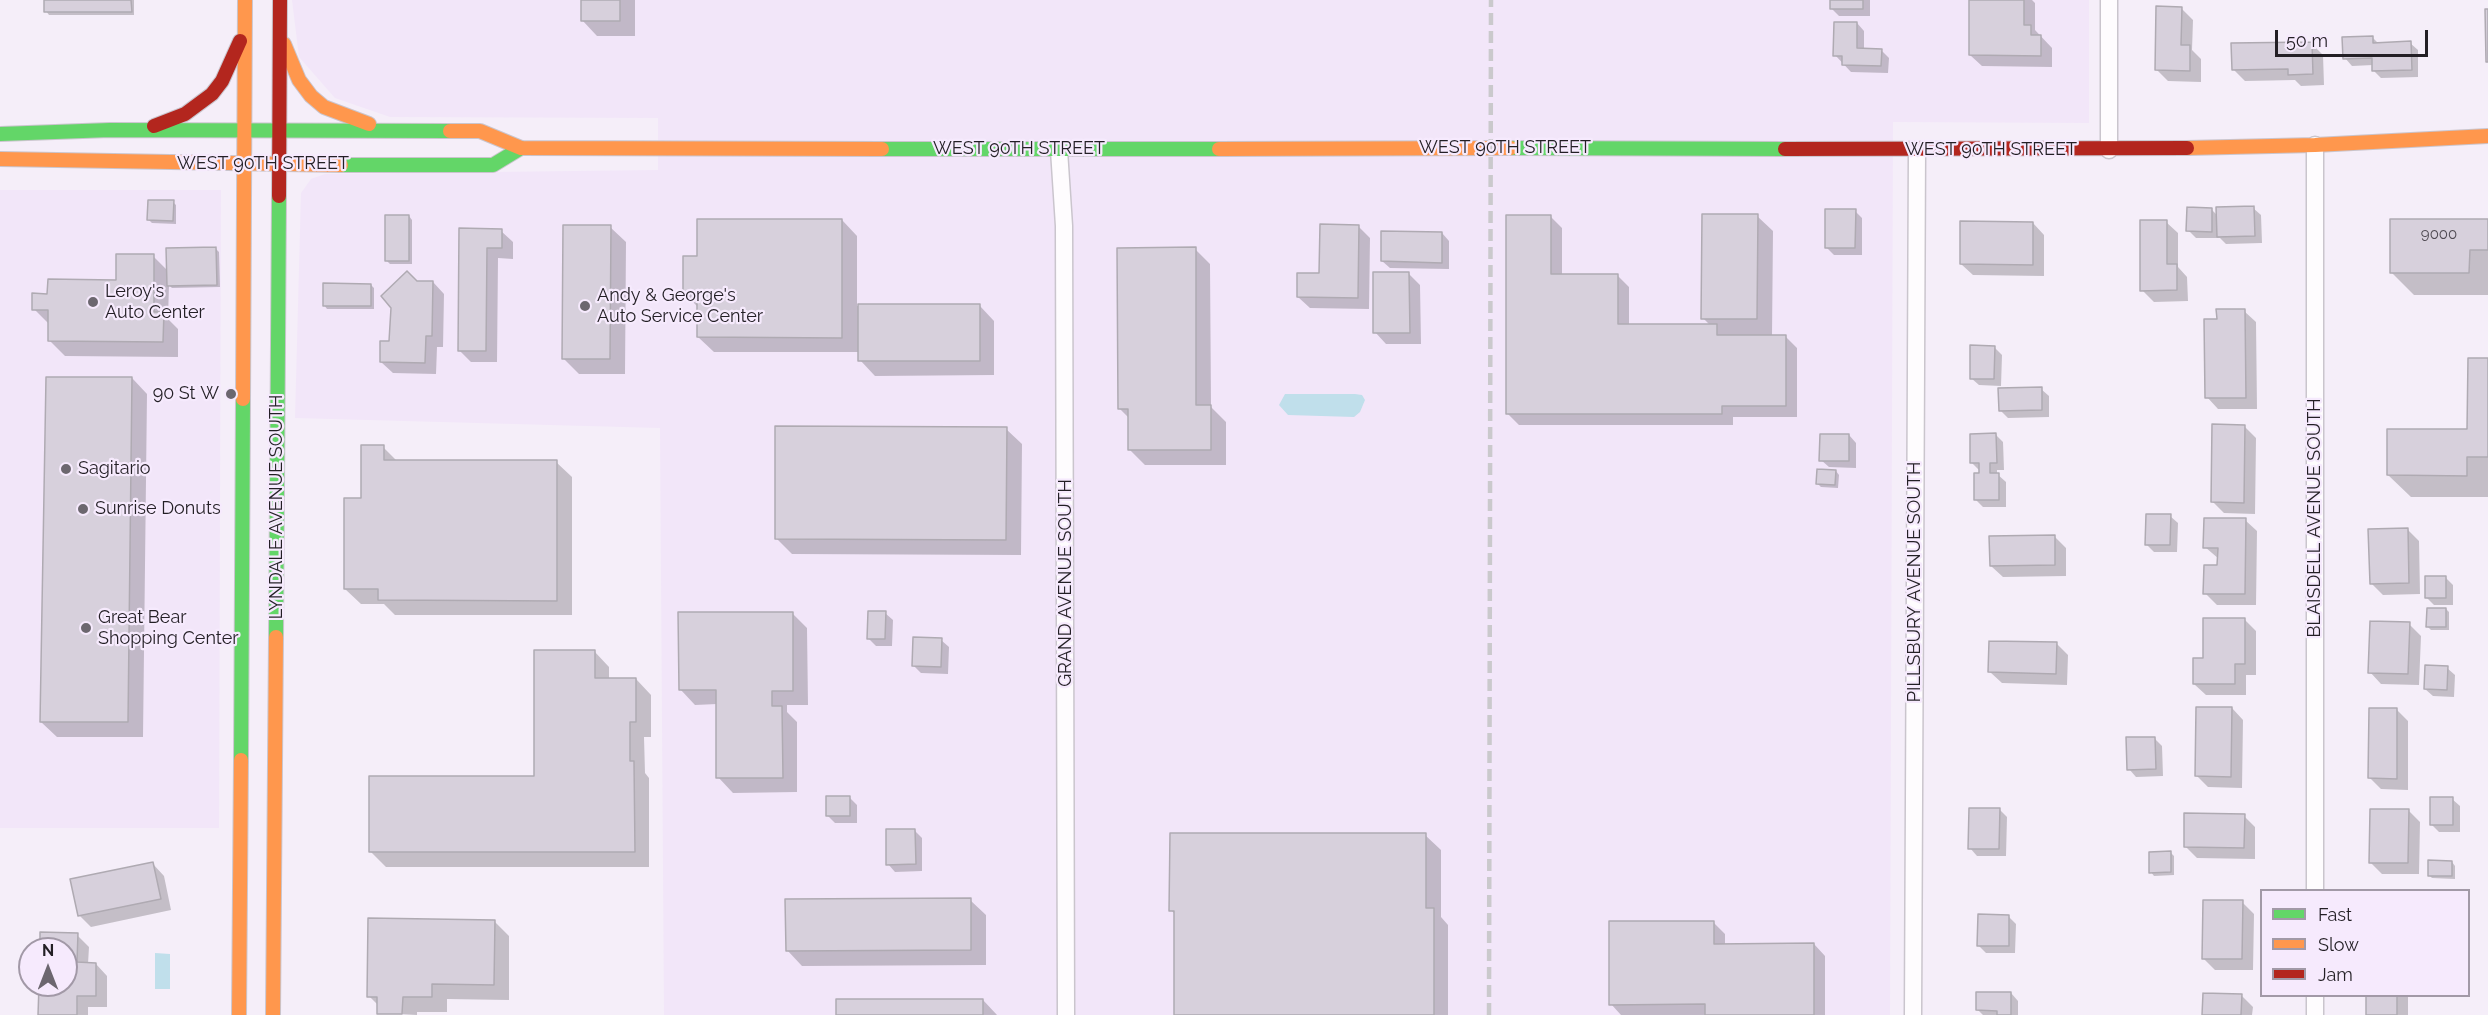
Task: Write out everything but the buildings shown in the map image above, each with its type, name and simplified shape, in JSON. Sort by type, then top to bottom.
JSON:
[{"type":"street","name":"LYNDALE AVENUE SOUTH","points":[[239,1015],[245,0]]},
{"type":"street","name":"LYNDALE AVENUE SOUTH","points":[[273,1015],[280,0]]},
{"type":"street","points":[[2109,0],[2109,150]]},
{"type":"street","points":[[280,29],[288,60],[298,80],[311,96],[324,107],[344,116],[391,131]]},
{"type":"street","points":[[145,130],[184,114],[212,94],[230,67],[244,30]]},
{"type":"street","name":"WEST 90TH STREET","points":[[0,134],[73,130],[480,131],[521,147],[1059,150],[1449,147],[2109,150],[2316,145],[2488,136]]},
{"type":"street","name":"BLAISDELL AVENUE SOUTH","points":[[2315,889],[2316,145]]},
{"type":"street","name":"WEST 90TH STREET","points":[[0,159],[243,165],[493,165],[521,147]]},
{"type":"street","name":"GRAND AVENUE SOUTH","points":[[1059,150],[1064,226],[1066,1015]]},
{"type":"street","name":"PILLSBURY AVENUE SOUTH","points":[[1913,1015],[1917,150]]},
{"type":"street","points":[[2315,997],[2315,1015]]},
{"type":"shaded area","points":[[292,0],[2089,0],[2089,123],[1893,122],[1890,1015],[664,1015],[660,428],[295,418],[301,193],[311,179],[325,174],[658,170],[658,118],[390,117],[335,98],[299,57]]},
{"type":"shaded area","points":[[0,190],[221,190],[219,828],[0,828]]},
{"type":"water","points":[[1285,394],[1355,394],[1362,395],[1365,400],[1360,412],[1354,417],[1288,415],[1279,405]]},
{"type":"water","points":[[155,953],[170,954],[170,989],[155,989]]},
{"type":"railway","points":[[1489,1015],[1491,0]]},
{"type":"traffic: fast","points":[[0,134],[110,130],[450,131]]},
{"type":"traffic: fast","points":[[341,165],[493,165],[521,148]]},
{"type":"traffic: fast","points":[[1511,148],[1785,149]]},
{"type":"traffic: fast","points":[[882,149],[1219,149]]},
{"type":"traffic: fast","points":[[276,637],[279,196]]},
{"type":"traffic: fast","points":[[241,760],[243,399]]},
{"type":"traffic: slow","points":[[243,399],[245,0]]},
{"type":"traffic: slow","points":[[284,44],[299,80],[311,96],[324,107],[369,124]]},
{"type":"traffic: slow","points":[[450,131],[480,131],[521,148],[882,149]]},
{"type":"traffic: slow","points":[[2187,148],[2315,145],[2488,136]]},
{"type":"traffic: slow","points":[[1219,149],[1511,148]]},
{"type":"traffic: slow","points":[[0,159],[341,165]]},
{"type":"traffic: slow","points":[[273,1015],[276,637]]},
{"type":"traffic: slow","points":[[239,1015],[241,760]]},
{"type":"traffic: jam","points":[[279,196],[280,0]]},
{"type":"traffic: jam","points":[[154,126],[185,114],[212,94],[222,81],[240,41]]},
{"type":"traffic: jam","points":[[1785,149],[2187,148]]},
{"type":"place","name":"Leroy's Auto Center","points":[[93,302]]},
{"type":"place","name":"Andy & George's Auto Service Center","points":[[585,306]]},
{"type":"place","name":"90 St W","points":[[231,394]]},
{"type":"place","name":"Sagitario","points":[[66,469]]},
{"type":"place","name":"Sunrise Donuts","points":[[83,509]]},
{"type":"place","name":"Great Bear Shopping Center","points":[[86,628]]}]
